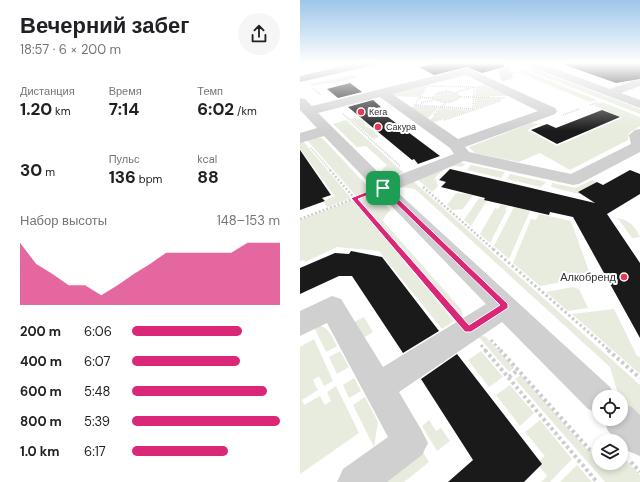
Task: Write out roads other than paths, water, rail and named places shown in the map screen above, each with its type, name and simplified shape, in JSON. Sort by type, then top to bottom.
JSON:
[{"type":"main road","points":[[304,94],[322,85]]},
{"type":"street","points":[[304,94],[333,105],[411,85]]},
{"type":"street","points":[[383,188],[411,176],[460,150],[550,111],[497,85]]},
{"type":"street","points":[[582,85],[606,96],[640,104]]},
{"type":"street","points":[[606,96],[630,85]]},
{"type":"street","points":[[382,93],[428,125],[460,150],[572,180],[639,146],[637,135],[640,133]]},
{"type":"street","points":[[304,94],[327,130],[383,188],[592,391]]},
{"type":"street","points":[[303,138],[327,130]]},
{"type":"street","points":[[379,387],[470,332],[506,306]]},
{"type":"street","points":[[300,324],[332,307],[410,443],[356,482]]},
{"type":"street","points":[[627,426],[640,439]]},
{"type":"place","name":"Кега","points":[[361,112]]},
{"type":"place","name":"Сакура","points":[[378,127]]},
{"type":"place","name":"Алкобренд","points":[[624,277]]}]
